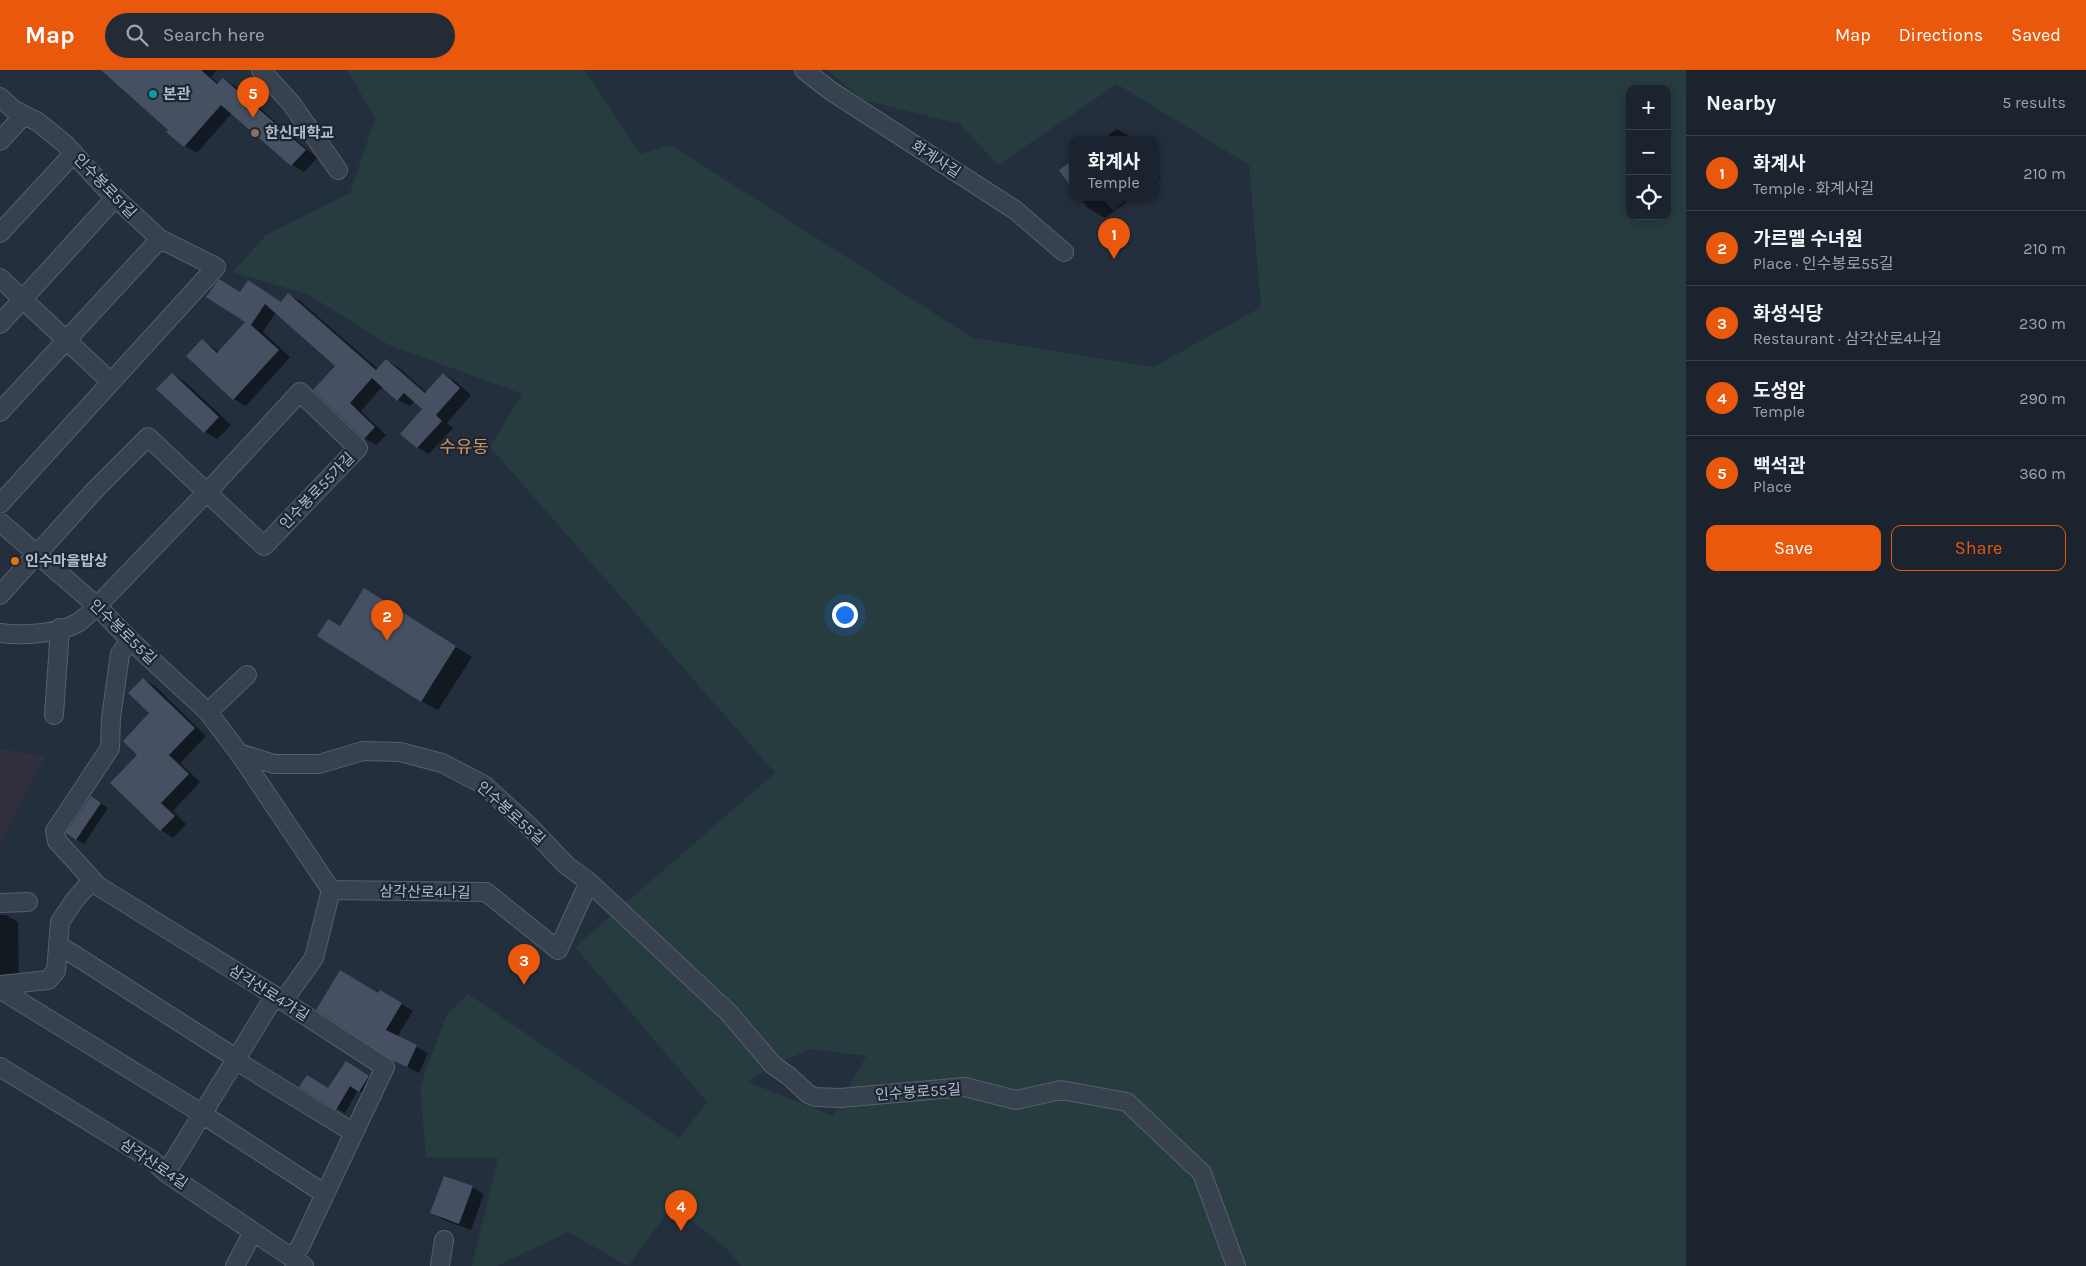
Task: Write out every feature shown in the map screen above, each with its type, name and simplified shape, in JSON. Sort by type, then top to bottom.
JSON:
[{"type":"street","points":[[261,70],[291,103],[338,170]]},
{"type":"street","name":"화계사길","points":[[804,70],[831,91],[1015,210],[1064,252]]},
{"type":"street","name":"인수봉로51길","points":[[0,97],[14,110],[38,122],[74,154],[115,198],[160,240],[216,267],[111,382]]},
{"type":"street","points":[[0,141],[24,115]]},
{"type":"street","points":[[0,233],[74,154]]},
{"type":"street","points":[[0,324],[115,198]]},
{"type":"street","points":[[0,412],[160,240]]},
{"type":"street","points":[[0,278],[111,382],[0,504]]},
{"type":"street","name":"인수봉로55가길","points":[[0,632],[10,634],[50,632],[78,623],[207,492],[300,392],[358,448],[264,546],[207,492],[148,437],[36,553]]},
{"type":"street","name":"인수봉로55길","points":[[0,522],[96,606],[208,712],[240,753],[274,764],[318,764],[363,751],[400,752],[442,763],[484,785],[529,826],[566,865],[589,882],[729,1013],[773,1065],[790,1077],[808,1094],[815,1097],[840,1098],[964,1087],[1016,1100],[1062,1090],[1126,1102],[1202,1173],[1236,1266]]},
{"type":"street","points":[[0,595],[36,553]]},
{"type":"street","points":[[54,715],[60,628]]},
{"type":"street","name":"삼각산로4가길","points":[[130,640],[120,654],[111,718],[110,748],[55,831],[56,841],[98,886],[280,999],[385,1068],[300,1247],[297,1262]]},
{"type":"street","points":[[208,712],[248,675]]},
{"type":"street","points":[[166,1173],[271,1002],[286,996],[314,958],[331,890],[240,753]]},
{"type":"street","points":[[92,880],[74,901],[60,922],[56,972],[48,980],[1,985],[6,993],[202,1114],[325,1194]]},
{"type":"street","name":"삼각산로4나길","points":[[331,890],[486,892],[558,950],[589,882]]},
{"type":"street","points":[[0,903],[28,902]]},
{"type":"street","points":[[58,950],[65,950],[231,1055],[235,1060],[354,1133]]},
{"type":"street","name":"삼각산로4길","points":[[0,1067],[152,1160],[166,1173],[297,1262]]},
{"type":"street","points":[[235,1266],[252,1232]]},
{"type":"street","points":[[440,1266],[444,1240]]},
{"type":"shaded area","points":[[0,749],[45,756],[0,844]]},
{"type":"green space","points":[[347,70],[585,70],[640,154],[671,145],[973,338],[1154,367],[1261,307],[1249,165],[1117,84],[998,165],[960,124],[863,100],[827,70],[1686,70],[1686,1266],[741,1266],[729,1251],[673,1205],[628,1266],[568,1232],[497,1266],[472,1266],[498,1158],[426,1157],[420,1087],[446,1016],[468,994],[679,1138],[707,1102],[575,947],[775,773],[490,447],[522,394],[389,345],[309,295],[233,272],[266,235],[350,193],[375,118]],"holes":[[[812,1049],[866,1056],[833,1116],[748,1082],[773,1065]]]},
{"type":"building","points":[[101,70],[201,70],[217,84],[223,78],[306,150],[291,166],[221,105],[184,147],[166,132],[168,130]]},
{"type":"building","points":[[1069,163],[1069,184],[1059,170]]},
{"type":"building","points":[[219,279],[240,292],[248,280],[281,302],[288,293],[376,370],[386,359],[425,393],[443,373],[460,388],[436,415],[442,421],[417,448],[400,434],[422,409],[404,393],[397,401],[372,378],[350,403],[375,427],[364,439],[313,390],[335,366],[265,304],[251,325],[279,350],[233,400],[186,356],[202,339],[217,353],[245,322],[206,297]]},
{"type":"building","points":[[172,373],[219,417],[204,433],[156,389]]},
{"type":"building","points":[[364,588],[456,646],[421,702],[317,636],[328,619],[340,626]]},
{"type":"building","points":[[143,678],[195,728],[169,755],[189,774],[161,803],[175,816],[160,831],[110,783],[137,755],[123,741],[149,713],[128,693]]},
{"type":"building","points":[[91,796],[101,803],[76,840],[66,833]]},
{"type":"building","points":[[340,970],[378,993],[380,990],[402,1003],[386,1030],[417,1045],[407,1067],[394,1061],[316,1010]]},
{"type":"building","points":[[346,1061],[369,1076],[359,1092],[350,1086],[336,1110],[299,1087],[307,1075],[328,1088]]},
{"type":"building","points":[[444,1176],[473,1186],[459,1224],[430,1213]]},
{"type":"place","name":"본관","points":[[153,94]]},
{"type":"place","name":"백석관","points":[[253,118]]},
{"type":"place","name":"한신대학교","points":[[255,133]]},
{"type":"place","name":"화계사","points":[[1114,259]]},
{"type":"place","name":"인수마을밥상","points":[[15,561]]},
{"type":"place","name":"가르멜 수녀원","points":[[387,641]]},
{"type":"place","name":"화성식당","points":[[524,985]]},
{"type":"place","name":"도성암","points":[[681,1231]]},
{"type":"district","name":"수유동","points":[[464,447]]}]
